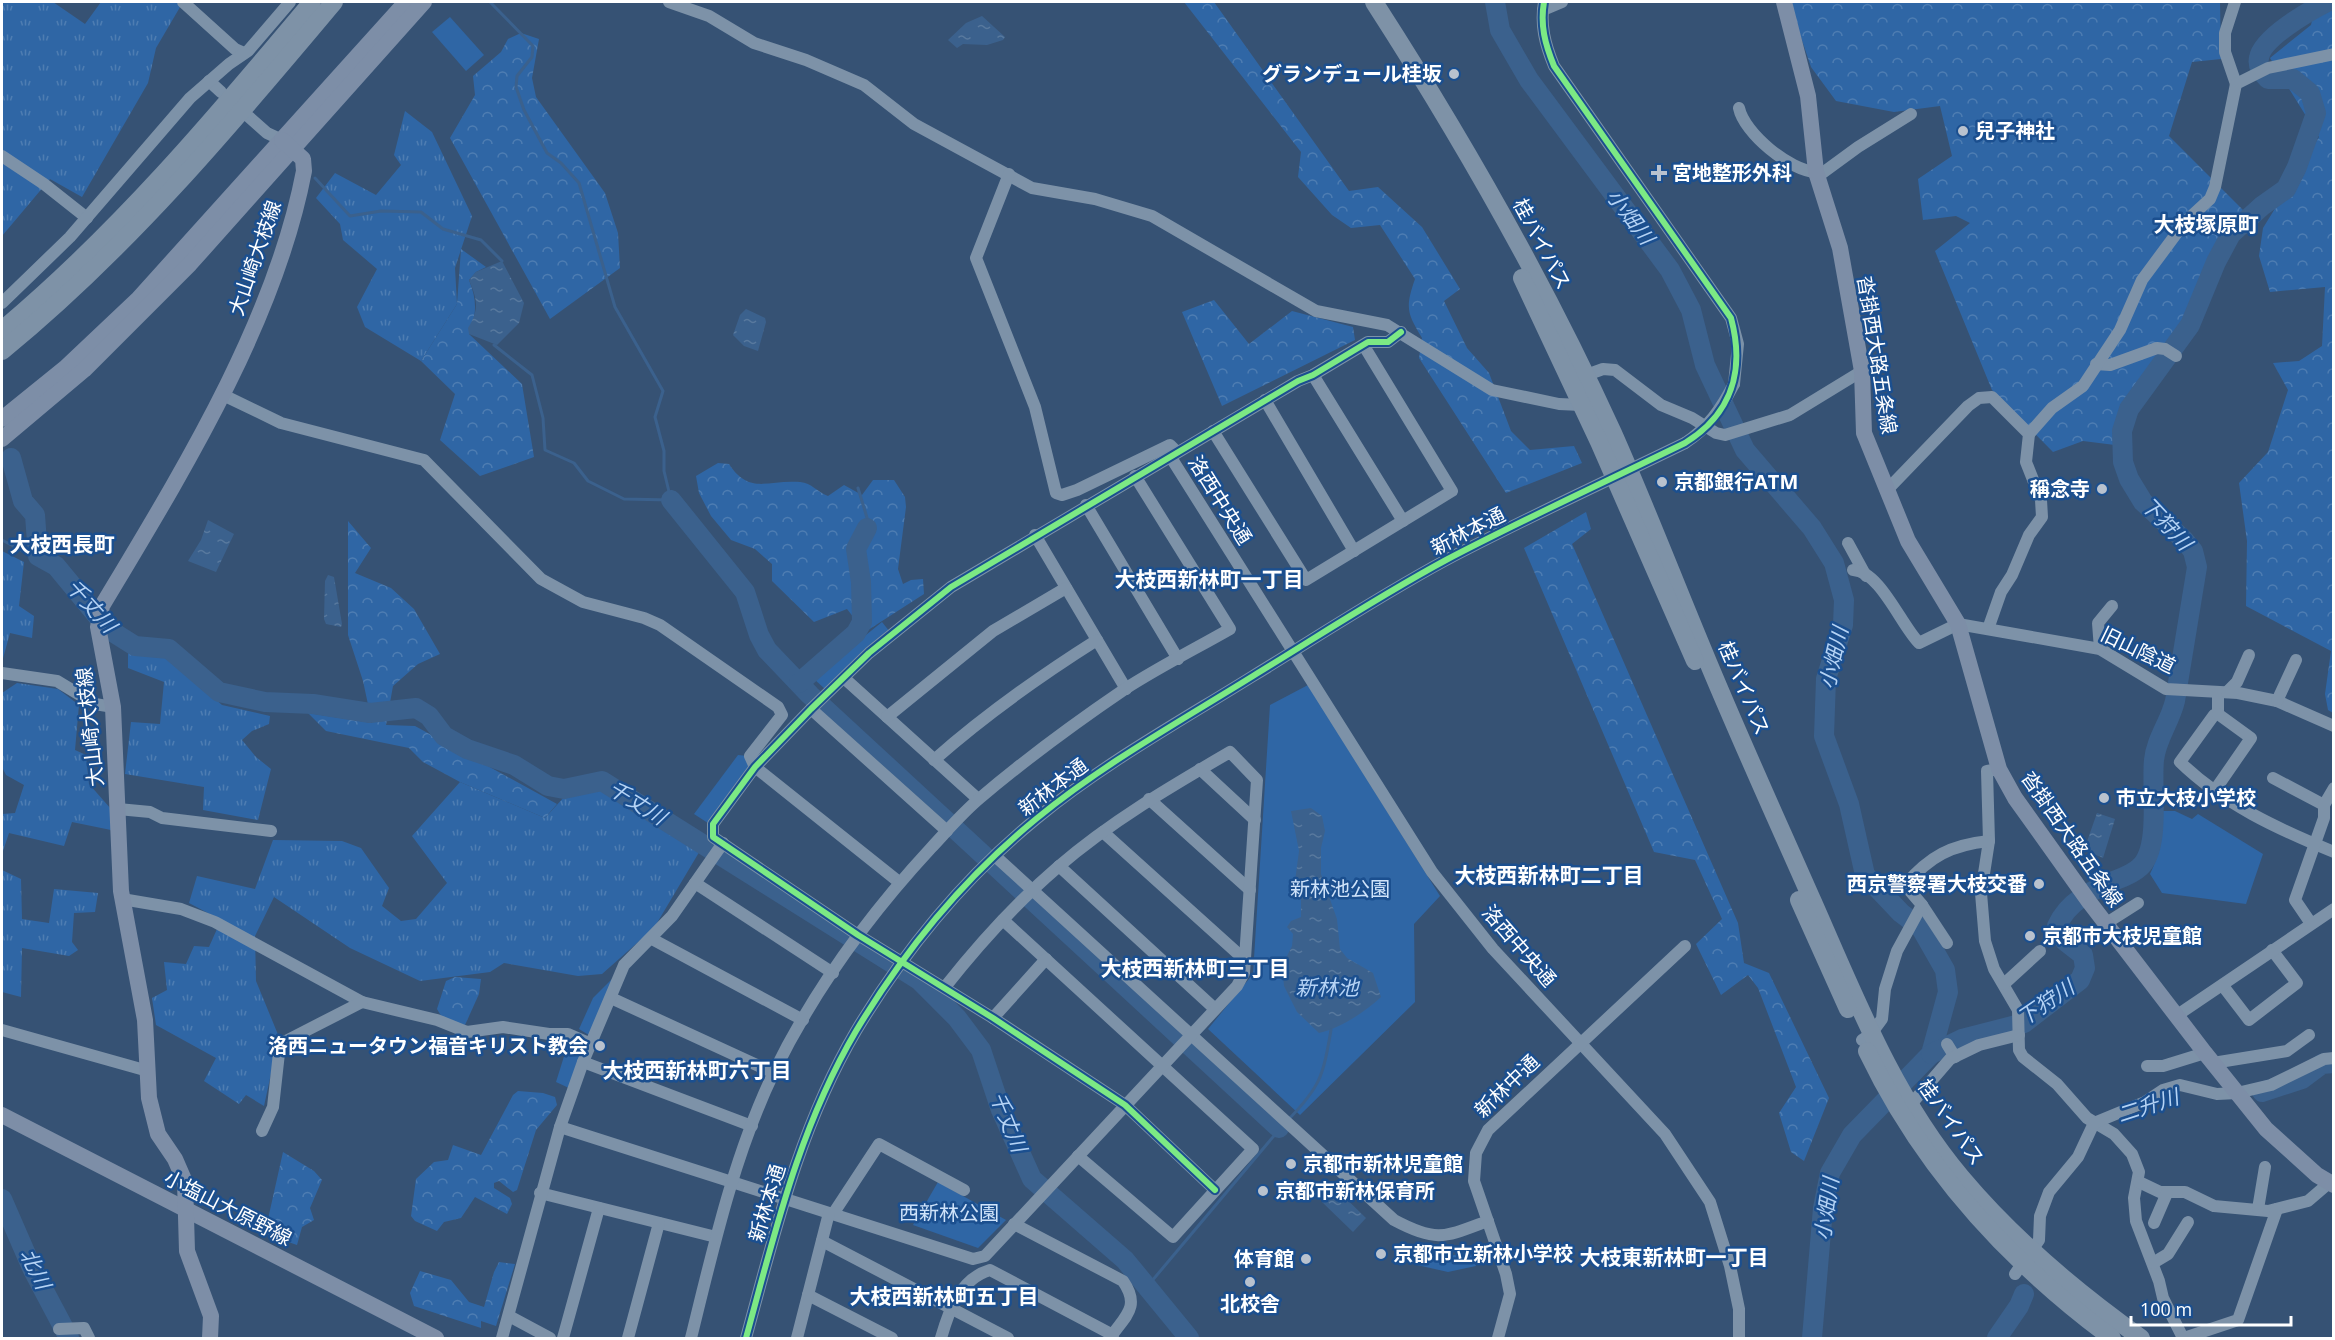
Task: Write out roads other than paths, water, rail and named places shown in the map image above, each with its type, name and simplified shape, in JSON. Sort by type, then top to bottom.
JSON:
[{"type":"highway","points":[[2,330],[88,252],[172,166],[312,2]]},
{"type":"highway","points":[[2,351],[136,228],[228,127],[334,2]]},
{"type":"highway","name":"桂バイパス","points":[[1360,2],[1418,92],[1483,205],[1578,379],[1581,405],[1621,473]]},
{"type":"highway","name":"桂バイパス","points":[[1374,2],[1428,86],[1493,199],[1621,473],[1867,1037],[1884,1071],[1949,1183],[1988,1230],[2022,1262],[2112,1338]]},
{"type":"highway","name":"桂バイパス","points":[[2022,1262],[2072,1287],[2141,1338]]},
{"type":"main road","name":"大山崎大枝線","points":[[2,439],[84,369],[190,264],[406,2]]},
{"type":"main road","name":"大山崎大枝線","points":[[2,419],[65,368],[138,299],[424,2]]},
{"type":"main road","name":"沓掛西大路五条線","points":[[1784,2],[1808,96],[1817,174],[1840,248],[1862,371],[1864,433],[1908,541],[1958,624],[1999,769],[2015,798],[2105,924],[2209,1058],[2274,1136],[2331,1184]]},
{"type":"main road","name":"大山崎大枝線","points":[[210,1338],[211,1316],[187,1251],[188,1211],[185,1182],[175,1158],[158,1134],[149,1098],[145,1020],[122,899],[113,707],[98,627],[102,606],[182,470],[258,317],[301,190],[303,159],[287,145]]},
{"type":"main road","name":"小塩山大原野線","points":[[2,1114],[436,1338]]},
{"type":"street","points":[[183,2],[235,49],[244,53]]},
{"type":"street","points":[[2,303],[87,218],[190,98],[244,53],[290,2]]},
{"type":"street","points":[[669,2],[710,16],[754,43],[806,60],[864,85],[914,124],[1032,188],[1095,199],[1152,216],[1316,311],[1387,325],[1401,332],[1492,390],[1559,404],[1581,405]]},
{"type":"street","points":[[1543,6],[1562,2]]},
{"type":"street","points":[[1988,629],[2001,592],[2012,575],[2029,535],[2042,517],[2041,500],[2026,462],[2029,434],[2052,408],[2083,386],[2120,330],[2142,280],[2185,222],[2210,199],[2215,187],[2236,84],[2225,52],[2224,33],[2235,2]]},
{"type":"street","name":"新林本通","points":[[746,1338],[783,1199],[826,1090],[855,1032],[920,934],[995,856],[1036,819],[1111,763],[1444,561],[1685,443],[1698,435],[1718,414],[1734,384],[1738,344],[1731,318],[1554,66],[1544,41],[1543,6]]},
{"type":"street","points":[[2236,84],[2268,68],[2334,54]]},
{"type":"street","points":[[209,81],[221,92]]},
{"type":"street","points":[[1739,108],[1742,121],[1759,139],[1793,165],[1806,172],[1817,174],[1911,114]]},
{"type":"street","points":[[249,117],[267,133],[287,145]]},
{"type":"street","points":[[2,156],[44,184],[87,218]]},
{"type":"street","points":[[1009,174],[976,258],[1035,406],[1056,493],[1062,495],[1077,490],[1170,445],[1173,454]]},
{"type":"street","points":[[1215,1190],[1125,1105],[945,987],[858,934],[713,837],[713,824],[755,767],[822,698],[869,654],[951,587],[1265,400],[1368,342],[1388,342],[1401,332]]},
{"type":"street","points":[[1213,430],[1306,580],[1452,491],[1364,346]]},
{"type":"street","points":[[2096,364],[2110,364],[2157,348],[2172,353]]},
{"type":"street","points":[[1578,379],[1603,369],[1615,370],[1661,405],[1692,418],[1716,433],[1725,435],[1790,415],[1862,371]]},
{"type":"street","points":[[1313,375],[1403,522]]},
{"type":"street","points":[[221,394],[281,423],[424,460],[542,579],[583,602],[644,618],[660,626],[778,707],[782,715],[750,756],[755,767],[899,882]]},
{"type":"street","points":[[1887,490],[1905,474],[1932,441],[1979,398],[1992,397],[2029,434]]},
{"type":"street","points":[[1265,400],[1354,551]]},
{"type":"street","name":"洛西中央通","points":[[1173,454],[1293,652],[1432,872],[1493,949],[1665,1134],[1710,1202],[1730,1266],[1739,1309],[1739,1338]]},
{"type":"street","points":[[691,1338],[716,1237],[752,1126],[774,1073],[803,1020],[858,934],[899,882],[978,799],[1050,743],[1126,689],[1230,629],[1135,476]]},
{"type":"street","points":[[1086,505],[1178,658]]},
{"type":"street","points":[[1035,535],[1126,689]]},
{"type":"street","points":[[1854,547],[1866,576]]},
{"type":"street","points":[[1852,570],[1877,582],[1909,633],[1919,643],[1958,624]]},
{"type":"street","points":[[887,717],[993,631],[1066,588]]},
{"type":"street","points":[[2100,649],[2098,623],[2112,606]]},
{"type":"street","name":"旧山陰道","points":[[1958,624],[2100,649],[2166,689],[2222,692],[2277,701],[2334,726]]},
{"type":"street","points":[[934,760],[971,727],[1051,669],[1097,640]]},
{"type":"street","points":[[2218,714],[2222,692],[2237,682],[2249,655]]},
{"type":"street","points":[[2277,701],[2296,660]]},
{"type":"street","points":[[2,673],[57,681],[95,704],[113,707]]},
{"type":"street","points":[[844,678],[978,799]]},
{"type":"street","points":[[811,709],[947,831]]},
{"type":"street","points":[[2218,714],[2214,715],[2180,762],[2201,782],[2251,814],[2334,852]]},
{"type":"street","points":[[2215,790],[2251,738],[2218,714]]},
{"type":"street","points":[[560,1128],[973,1259],[985,1256],[1237,987],[1244,973],[1257,780],[1230,752],[1149,799],[1059,866],[1020,901],[945,987]]},
{"type":"street","points":[[1200,769],[1255,820]]},
{"type":"street","points":[[1999,769],[1987,771],[1989,841],[1981,893],[1985,941],[1994,969],[2018,1010],[2019,1050],[2023,1057],[2057,1084],[2094,1123],[2124,1143],[2136,1163],[2139,1182],[2134,1198],[2136,1221],[2153,1263],[2163,1299],[2183,1338],[2238,1320],[2277,1209]]},
{"type":"street","points":[[2273,778],[2324,805]]},
{"type":"street","points":[[2310,922],[2295,900],[2324,818],[2324,805],[2333,789]]},
{"type":"street","points":[[1149,799],[1250,890]]},
{"type":"street","points":[[118,808],[150,812],[162,818],[271,831]]},
{"type":"street","points":[[1103,832],[1245,960]]},
{"type":"street","points":[[1947,943],[1905,885],[1924,863],[1967,843],[1989,841]]},
{"type":"street","points":[[502,1338],[540,1193],[560,1128],[583,1062],[624,965],[652,939],[672,916],[723,843]]},
{"type":"street","points":[[995,856],[1394,1220],[1421,1234],[1445,1237],[1488,1221]]},
{"type":"street","points":[[1059,866],[1215,1009]]},
{"type":"street","points":[[695,883],[833,973]]},
{"type":"street","points":[[122,899],[181,909],[215,922],[362,1002],[436,1020],[467,1032],[503,1027],[549,1034],[568,1034],[591,1044]]},
{"type":"street","points":[[2105,924],[2138,903]]},
{"type":"street","points":[[1867,1037],[1882,1019],[1885,989],[1903,940],[1921,907]]},
{"type":"street","points":[[2176,1016],[2223,986],[2310,922],[2334,909]]},
{"type":"street","points":[[1003,920],[1253,1149],[1173,1237],[1078,1156]]},
{"type":"street","points":[[652,939],[803,1020]]},
{"type":"street","name":"新林中通","points":[[1498,1338],[1510,1294],[1506,1274],[1474,1181],[1476,1153],[1488,1131],[1685,946]]},
{"type":"street","points":[[2223,986],[2249,1020],[2297,983],[2272,950]]},
{"type":"street","points":[[2004,984],[2040,951]]},
{"type":"street","points":[[993,1018],[1046,958]]},
{"type":"street","points":[[611,998],[774,1073]]},
{"type":"street","points":[[262,1131],[273,1107],[280,1044],[362,1002]]},
{"type":"street","points":[[1904,1107],[1952,1051],[1979,1045],[2019,1028]]},
{"type":"street","points":[[2,1030],[148,1071]]},
{"type":"street","points":[[2147,1066],[2163,1066],[2209,1058],[2291,1055],[2310,1035]]},
{"type":"street","points":[[2022,1262],[2039,1240],[2040,1216],[2049,1192],[2078,1157],[2094,1123],[2145,1102],[2163,1090],[2180,1085],[2217,1094],[2237,1093],[2271,1085],[2324,1059],[2334,1058]]},
{"type":"street","points":[[583,1062],[752,1126]]},
{"type":"street","points":[[797,1338],[831,1214],[879,1144],[964,1190]]},
{"type":"street","points":[[2258,1209],[2265,1167]]},
{"type":"street","points":[[2139,1182],[2167,1193],[2185,1192],[2214,1206],[2258,1209],[2277,1209],[2308,1201],[2331,1184]]},
{"type":"street","points":[[540,1193],[716,1237]]},
{"type":"street","points":[[2154,1223],[2167,1193]]},
{"type":"street","points":[[563,1338],[599,1208]]},
{"type":"street","points":[[2153,1263],[2173,1248],[2188,1222]]},
{"type":"street","points":[[628,1338],[659,1223]]},
{"type":"street","points":[[941,1338],[950,1308],[974,1275],[990,1270],[1112,1337],[1131,1309],[1132,1293],[1124,1281],[1014,1224]]},
{"type":"street","points":[[822,1241],[1008,1338]]},
{"type":"street","points":[[808,1295],[892,1338]]},
{"type":"street","points":[[509,1316],[550,1338]]},
{"type":"street","points":[[59,1329],[84,1328],[89,1338]]},
{"type":"water","points":[[982,16],[1005,37],[1003,40],[987,45],[963,44],[957,48],[948,40],[966,23]]},
{"type":"water","points":[[502,261],[524,303],[519,323],[497,345],[469,334],[468,328],[476,304],[469,280],[476,272]]},
{"type":"water","points":[[746,309],[765,318],[766,322],[758,351],[744,346],[733,335],[740,315]]},
{"type":"water","points":[[208,520],[234,534],[216,572],[188,561],[201,540]]},
{"type":"water","points":[[328,575],[334,577],[341,627],[326,624],[324,619],[325,581]]},
{"type":"water","name":"新林池","points":[[1311,808],[1322,816],[1325,831],[1321,848],[1321,874],[1337,919],[1340,949],[1347,958],[1373,973],[1381,997],[1352,1019],[1319,1033],[1297,1012],[1284,986],[1282,966],[1292,946],[1293,934],[1287,927],[1291,921],[1301,917],[1301,897],[1295,881],[1299,851],[1291,811]]},
{"type":"water","points":[[2097,813],[2115,819],[2103,858],[2084,850]]},
{"type":"water","points":[[1335,1188],[1366,1218],[1353,1232],[1322,1202]]},
{"type":"waterway","points":[[490,2],[533,46],[532,57],[517,76],[516,87],[524,110],[547,153],[561,163],[579,183],[615,307],[663,391],[655,417],[664,451],[664,471],[671,500],[624,499],[588,481],[574,463],[545,450],[543,418],[532,375],[494,345]]},
{"type":"waterway","name":"小畑川","points":[[1495,2],[1500,30],[1529,80],[1670,270],[1691,310],[1705,365],[1745,450],[1812,528],[1834,563],[1844,600],[1843,625],[1826,679],[1824,736],[1849,804],[1865,875],[1901,913],[1921,928],[1945,970],[1948,992],[1931,1054],[1852,1135],[1830,1173],[1823,1208],[1812,1338]]},
{"type":"waterway","name":"下狩川","points":[[1931,1054],[1962,1039],[2024,1023],[2080,980],[2085,968],[2083,955],[2065,941],[2057,926],[2074,903],[2098,888],[2132,873],[2147,858],[2153,832],[2155,752],[2175,701],[2197,567],[2193,551],[2143,502],[2129,479],[2123,462],[2122,431],[2129,409],[2190,325],[2216,262],[2231,234],[2262,206],[2286,189],[2297,167],[2316,113],[2310,93],[2293,79],[2268,79],[2262,72],[2259,58],[2262,50],[2277,34],[2298,18],[2327,2]]},
{"type":"waterway","points":[[315,178],[350,216],[381,211],[421,212],[443,229],[481,240],[502,261]]},
{"type":"waterway","name":"千丈川","points":[[11,458],[23,501],[35,515],[38,556],[56,566],[108,629],[135,646],[169,649],[219,692],[265,702],[313,704],[370,713],[416,708],[429,716],[444,736],[467,749],[514,765],[548,786],[564,789],[602,781],[919,980],[957,1018],[981,1050],[1001,1110],[1032,1179],[1125,1260],[1189,1338]]},
{"type":"waterway","points":[[858,488],[868,521],[867,528]]},
{"type":"waterway","points":[[671,500],[745,592],[759,635],[767,650],[810,695],[1279,1128]]},
{"type":"waterway","points":[[799,683],[856,633],[862,622],[861,582],[856,549],[867,528]]},
{"type":"waterway","points":[[2,540],[28,554],[38,556]]},
{"type":"waterway","points":[[1288,1120],[1308,1098],[1319,1080],[1326,1059],[1331,1030]]},
{"type":"waterway","name":"二升川","points":[[2262,1092],[2302,1079],[2322,1064],[2334,1063]]},
{"type":"waterway","points":[[1146,1288],[1283,1125]]},
{"type":"waterway","name":"北川","points":[[2,1199],[32,1268],[69,1338]]},
{"type":"waterway","name":"二升川","points":[[1997,1338],[2019,1306],[2024,1294]]},
{"type":"place","name":"グランデュール桂坂","points":[[1454,74]]},
{"type":"place","name":"兒子神社","points":[[1963,131]]},
{"type":"place","name":"宮地整形外科","points":[[1659,173]]},
{"type":"place","name":"京都銀行ATM","points":[[1662,482]]},
{"type":"place","name":"稱念寺","points":[[2102,489]]},
{"type":"place","name":"市立大枝小学校","points":[[2104,798]]},
{"type":"place","name":"西京警察署大枝交番","points":[[2039,884]]},
{"type":"place","name":"京都市大枝児童館","points":[[2030,936]]},
{"type":"place","name":"洛西ニュータウン福音キリスト教会","points":[[600,1046]]},
{"type":"place","name":"京都市新林児童館","points":[[1291,1164]]},
{"type":"place","name":"京都市新林保育所","points":[[1263,1191]]},
{"type":"place","name":"京都市立新林小学校","points":[[1381,1254]]},
{"type":"place","name":"体育館","points":[[1306,1259]]},
{"type":"place","name":"北校舎","points":[[1250,1282]]},
{"type":"district","name":"大枝塚原町","points":[[2206,225]]},
{"type":"district","name":"大枝西長町","points":[[62,545]]},
{"type":"district","name":"大枝西新林町一丁目","points":[[1209,580]]},
{"type":"district","name":"大枝西新林町二丁目","points":[[1549,876]]},
{"type":"district","name":"大枝西新林町三丁目","points":[[1195,969]]},
{"type":"district","name":"大枝西新林町六丁目","points":[[697,1071]]},
{"type":"district","name":"大枝東新林町一丁目","points":[[1674,1258]]},
{"type":"district","name":"大枝西新林町五丁目","points":[[944,1297]]},
{"type":"park label","name":"新林池公園","points":[[1340,889]]},
{"type":"park label","name":"西新林公園","points":[[949,1213]]}]
